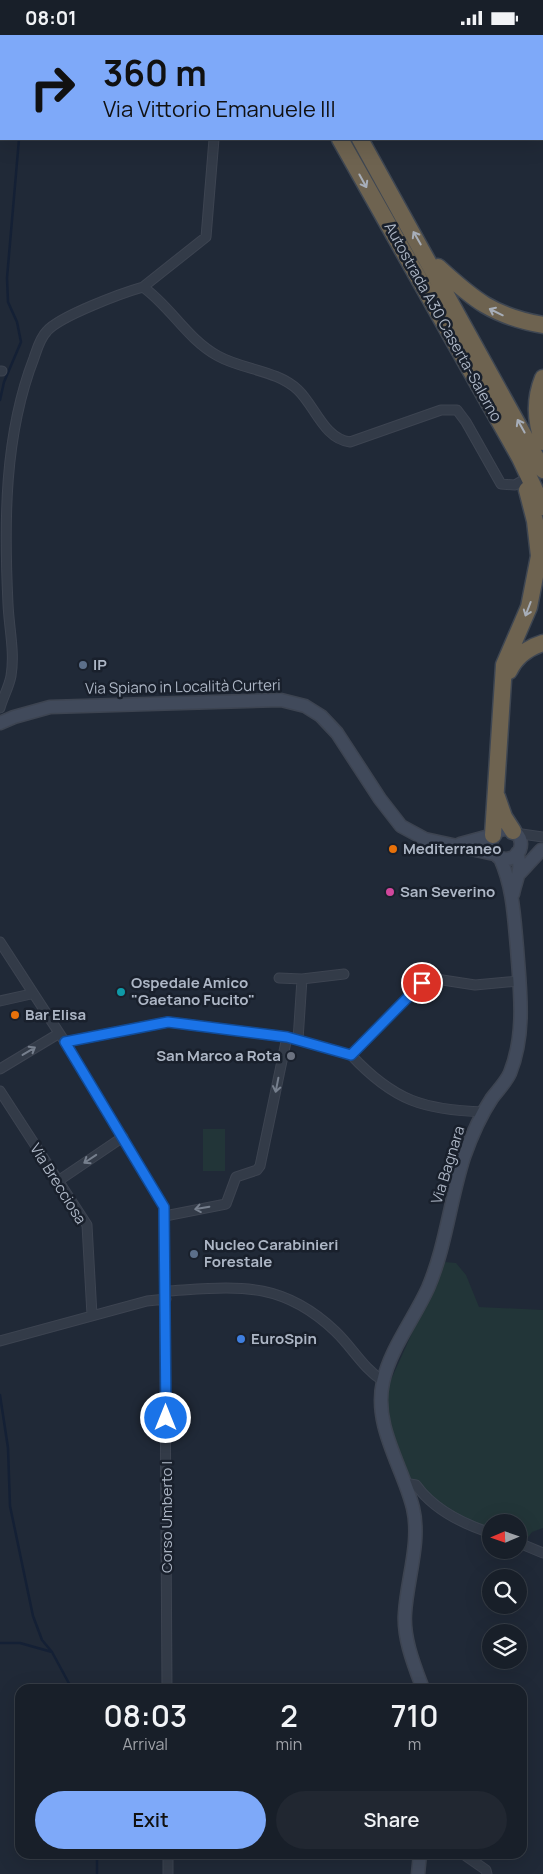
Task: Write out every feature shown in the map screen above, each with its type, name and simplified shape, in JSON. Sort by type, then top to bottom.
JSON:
[{"type":"highway","name":"Autostrada A30 Caserta-Salerno","points":[[341,140],[520,459],[543,507]]},
{"type":"highway","name":"Autostrada A30 Caserta-Salerno","points":[[361,140],[428,257],[543,470]]},
{"type":"highway","points":[[428,257],[478,302],[503,315],[543,325]]},
{"type":"highway","points":[[543,378],[536,397],[536,408],[543,442]]},
{"type":"highway","points":[[494,835],[493,815],[497,795],[504,665],[529,607],[539,556],[535,521],[520,459]]},
{"type":"highway","points":[[502,687],[514,660],[526,650],[543,643]]},
{"type":"highway","points":[[497,795],[504,817],[514,832]]},
{"type":"main road","name":"Via Spiano in Località Curteri","points":[[0,723],[50,707],[281,700],[305,706],[321,716],[337,733],[380,799],[401,826],[426,839],[497,856]]},
{"type":"main road","points":[[470,842],[484,830],[493,815]]},
{"type":"main road","points":[[501,830],[514,832],[520,840],[518,853],[508,859],[497,856],[491,845],[494,835],[501,830]]},
{"type":"main road","name":"Via Spiano in Località Curteri","points":[[455,845],[494,835]]},
{"type":"main road","points":[[520,873],[542,850]]},
{"type":"main road","name":"Via Bagnara","points":[[513,897],[520,873],[521,862],[518,853]]},
{"type":"main road","name":"Via Bagnara","points":[[421,1684],[408,1644],[405,1621],[415,1525],[413,1509],[383,1419],[380,1399],[383,1381],[428,1288],[441,1252],[464,1158],[484,1112],[509,1076],[515,1059],[520,1026],[513,897],[497,856]]},
{"type":"main road","points":[[418,1874],[420,1859]]},
{"type":"street","points":[[0,708],[11,678],[12,662],[7,574],[9,476],[17,415],[26,377],[45,332],[52,326],[143,287],[206,237],[214,140]]},
{"type":"street","points":[[143,287],[152,294],[198,343],[220,357],[287,381],[299,391],[340,441],[350,442],[441,410],[456,410],[466,421],[501,484],[515,485],[520,482]]},
{"type":"street","points":[[514,832],[543,837]]},
{"type":"street","points":[[518,853],[542,850]]},
{"type":"street","name":"Corso Umberto I","points":[[0,942],[31,994],[65,1042],[161,1200],[165,1216],[167,1684]]},
{"type":"street","points":[[279,978],[302,979],[344,974]]},
{"type":"street","points":[[298,1040],[302,979]]},
{"type":"street","points":[[351,1055],[425,981],[436,979],[475,985],[519,981]]},
{"type":"street","points":[[0,1001],[31,994]]},
{"type":"street","points":[[65,1042],[168,1022],[287,1037],[351,1055],[377,1079],[413,1102],[448,1111],[484,1112]]},
{"type":"street","points":[[0,1069],[58,1034]]},
{"type":"street","points":[[165,1216],[226,1204],[236,1177],[256,1170],[262,1163],[287,1037]]},
{"type":"street","name":"Via Brecciosa","points":[[0,1091],[87,1225],[92,1315]]},
{"type":"street","points":[[58,1181],[123,1137]]},
{"type":"street","points":[[4,1340],[166,1295],[231,1287],[257,1290],[289,1298],[316,1313],[340,1336],[370,1373],[383,1381]]},
{"type":"street","points":[[404,1483],[416,1485],[425,1498],[464,1524],[482,1530]]},
{"type":"street","points":[[528,1547],[543,1553]]},
{"type":"street","points":[[168,1859],[168,1874]]},
{"type":"street","points":[[470,1859],[486,1870],[487,1874]]},
{"type":"green space","points":[[203,1129],[225,1129],[225,1171],[203,1171]]},
{"type":"green space","points":[[444,1262],[456,1263],[466,1275],[479,1307],[543,1310],[543,1528],[532,1532],[528,1537],[528,1514],[482,1514],[482,1528],[425,1498],[404,1469],[394,1440],[385,1393]]},
{"type":"waterway","points":[[0,400],[4,382],[21,342],[17,322],[8,302],[7,278],[19,140]]},
{"type":"waterway","points":[[0,1395],[8,1448],[10,1506],[33,1616],[42,1640],[52,1652]]},
{"type":"waterway","points":[[0,1643],[20,1643],[52,1652],[69,1684]]},
{"type":"waterway","points":[[97,1859],[97,1874]]},
{"type":"place","name":"IP","points":[[83,665]]},
{"type":"place","name":"Mediterraneo","points":[[393,849]]},
{"type":"place","name":"San Severino","points":[[390,892]]},
{"type":"place","name":"Ospedale Amico \"Gaetano Fucito\"","points":[[121,992]]},
{"type":"place","name":"Bar Elisa","points":[[15,1015]]},
{"type":"place","name":"San Marco a Rota","points":[[291,1056]]},
{"type":"place","name":"Nucleo Carabinieri Forestale","points":[[194,1254]]},
{"type":"place","name":"EuroSpin","points":[[241,1339]]},
{"type":"route","points":[[166,1418],[164,1207],[65,1042],[168,1022],[191,1023],[223,1030],[287,1037],[351,1055],[422,983]]}]
